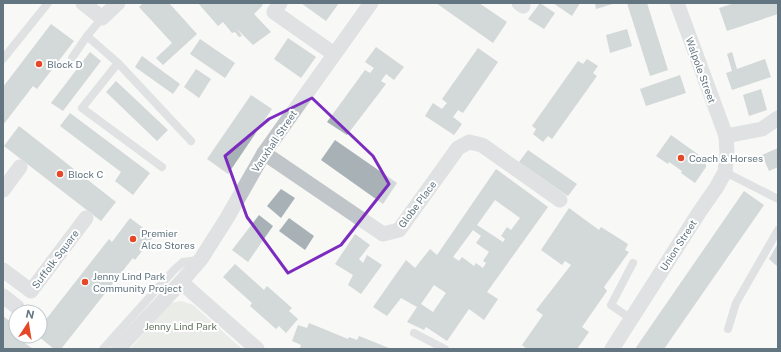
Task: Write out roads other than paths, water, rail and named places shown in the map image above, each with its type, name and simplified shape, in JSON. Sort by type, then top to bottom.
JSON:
[{"type":"street","points":[[82,3],[102,18],[118,3]]},
{"type":"street","name":"Vauxhall Street","points":[[118,349],[201,259],[227,218],[264,153],[371,3]]},
{"type":"street","name":"Walpole Street","points":[[677,3],[726,136]]},
{"type":"street","points":[[276,4],[274,12],[334,54]]},
{"type":"street","points":[[726,136],[762,129],[778,118]]},
{"type":"street","name":"Union Street","points":[[612,349],[725,172],[727,153],[726,136]]},
{"type":"street","name":"Globe Place","points":[[264,153],[383,234],[399,230],[458,148],[469,142],[482,145],[560,200]]},
{"type":"street","points":[[3,190],[20,167]]},
{"type":"street","name":"Suffolk Square","points":[[3,270],[31,292],[86,218]]},
{"type":"street","points":[[181,282],[257,349]]},
{"type":"street","points":[[3,296],[13,304]]},
{"type":"lane","points":[[3,59],[48,3]]},
{"type":"lane","points":[[72,58],[102,18]]},
{"type":"lane","points":[[87,36],[118,63],[191,141]]},
{"type":"lane","points":[[118,63],[82,108],[162,167]]},
{"type":"lane","points":[[725,172],[778,199]]},
{"type":"lane","points":[[728,329],[736,303],[778,230]]},
{"type":"lane","points":[[103,349],[174,270],[183,262],[201,259]]},
{"type":"lane","points":[[630,319],[611,305],[633,263]]},
{"type":"lane","points":[[414,333],[445,349]]},
{"type":"place","name":"Block D","points":[[39,64]]},
{"type":"place","name":"Coach & Horses","points":[[681,158]]},
{"type":"place","name":"Block C","points":[[60,174]]},
{"type":"place","name":"Premier Alco Stores","points":[[133,239]]},
{"type":"place","name":"Jenny Lind Park Community Project","points":[[85,282]]},
{"type":"park label","name":"Jenny Lind Park","points":[[181,326]]}]
